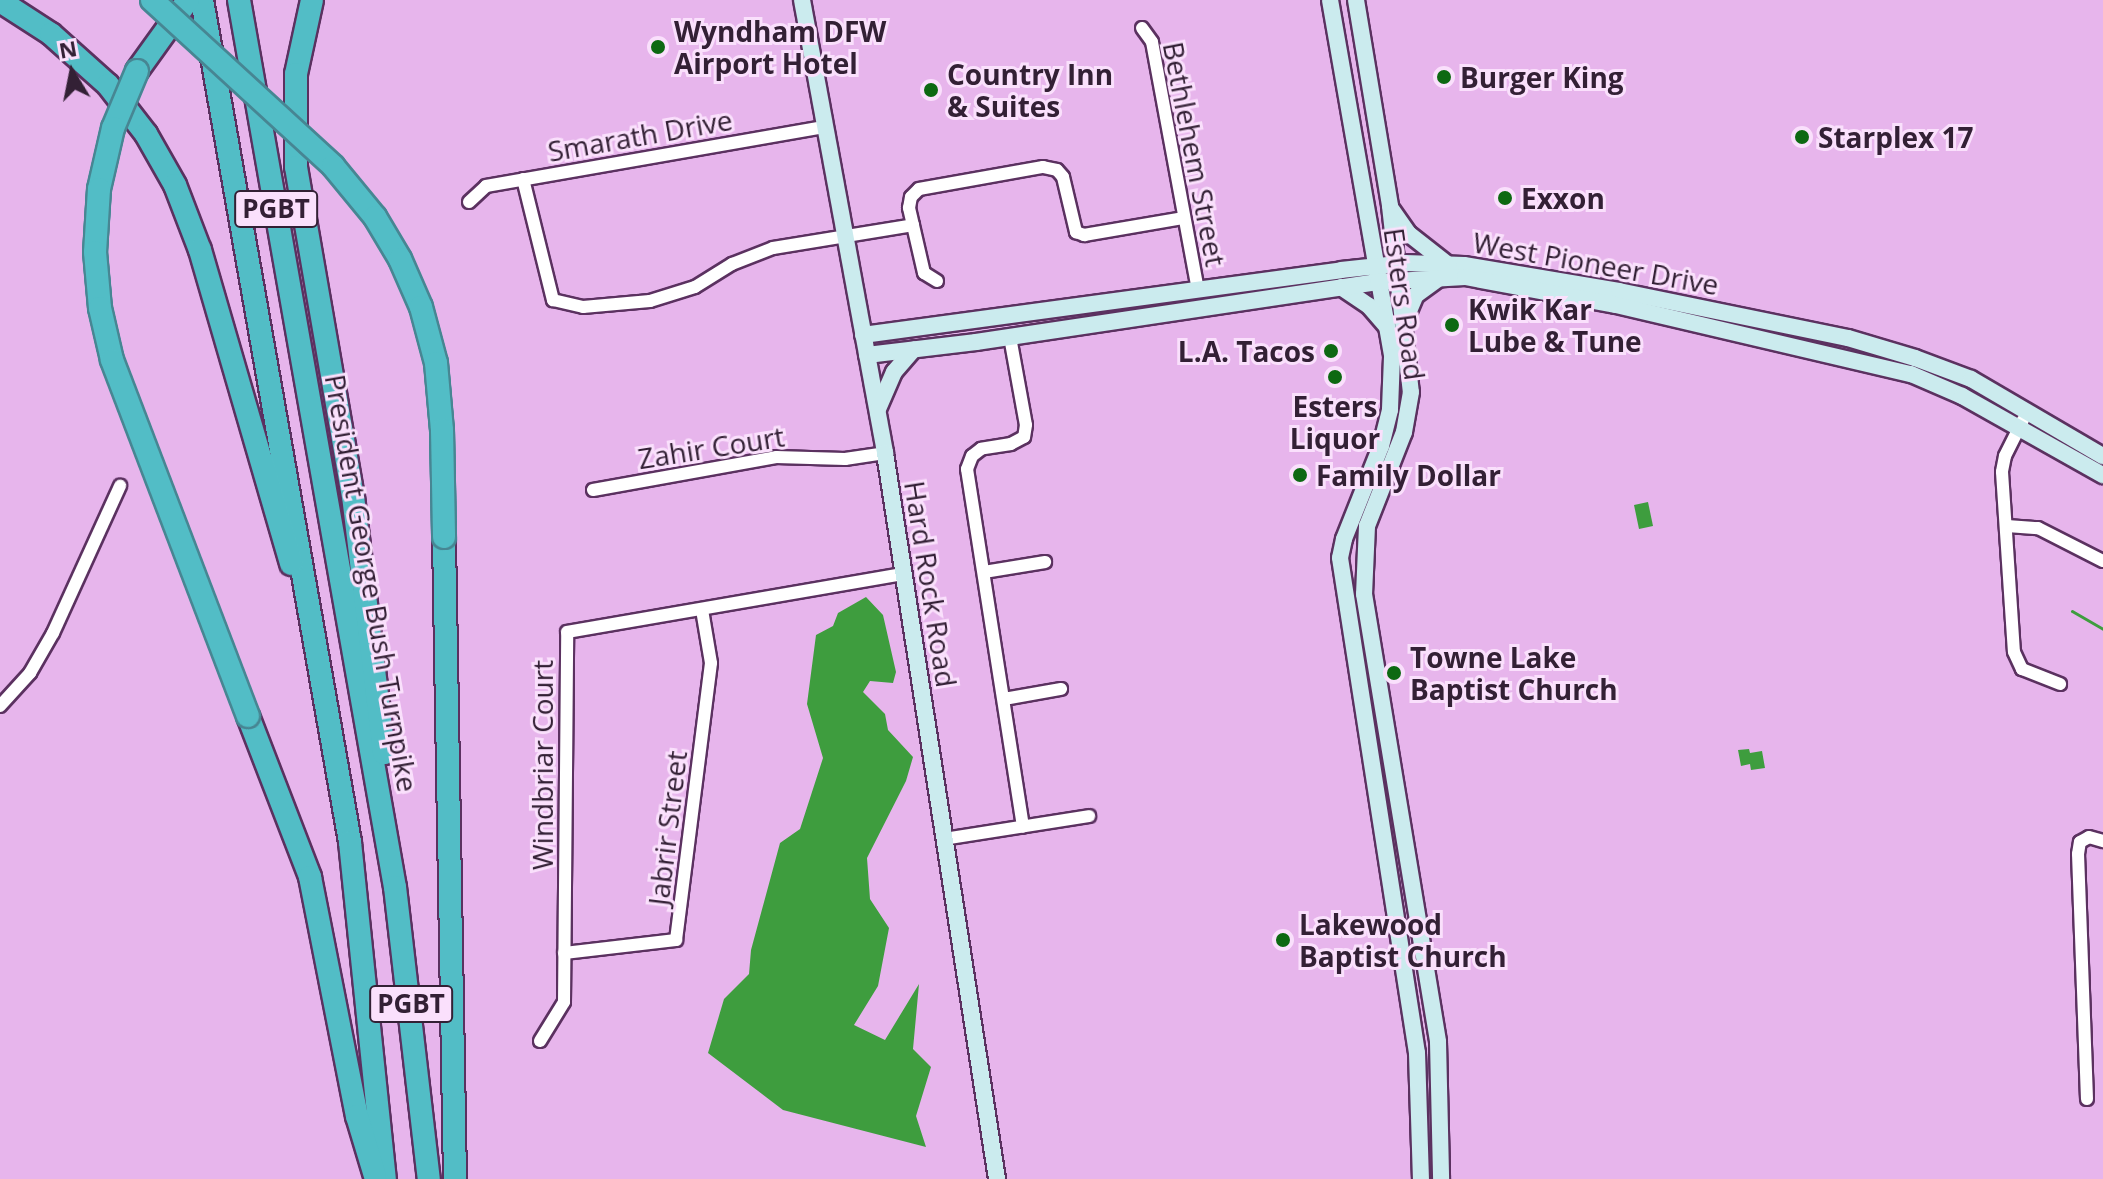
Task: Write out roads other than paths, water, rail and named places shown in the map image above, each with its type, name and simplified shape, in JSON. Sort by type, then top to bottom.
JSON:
[{"type":"highway","points":[[152,0],[333,166],[375,217],[400,259],[421,307],[436,363],[442,430],[455,1179]]},
{"type":"highway","points":[[188,0],[137,71],[113,128],[99,189],[96,280],[112,360],[310,877],[357,1116],[376,1179]]},
{"type":"highway","name":"PGBT","points":[[202,0],[354,872],[385,1179]]},
{"type":"highway","name":"President George Bush Turnpike","points":[[239,0],[386,830],[403,942],[429,1179]]},
{"type":"highway","points":[[312,0],[296,74],[296,167],[340,413],[383,725],[386,830]]},
{"type":"highway","points":[[0,1],[51,34],[90,67],[127,108],[161,158],[200,250],[279,529],[314,632]]},
{"type":"main road","name":"Hard Rock Road","points":[[802,0],[878,409],[997,1179]]},
{"type":"main road","name":"Esters Road","points":[[1330,0],[1387,327],[1393,383],[1381,446],[1344,539],[1340,558],[1417,1053],[1421,1179]]},
{"type":"main road","points":[[1338,0],[1346,27],[1363,43]]},
{"type":"main road","name":"Esters Road","points":[[1356,0],[1390,206],[1411,392],[1404,432],[1367,526],[1363,564],[1368,624],[1438,1042],[1441,1179]]},
{"type":"main road","points":[[1338,47],[1363,43]]},
{"type":"main road","points":[[1390,206],[1409,234],[1445,270],[1416,295],[1405,320]]},
{"type":"main road","name":"West Pioneer Drive","points":[[863,335],[1243,284],[1399,272],[1511,270],[1848,338],[1915,358],[1971,379],[2022,421],[2103,475]]},
{"type":"main road","name":"West Pioneer Drive","points":[[867,355],[1010,337],[1341,287],[1377,274]]},
{"type":"main road","points":[[1174,312],[1177,306],[1229,292],[1243,284]]},
{"type":"main road","points":[[1341,287],[1369,306],[1387,327]]},
{"type":"main road","points":[[1010,337],[1014,327],[1092,311],[1108,301]]},
{"type":"main road","points":[[878,409],[894,372],[914,349]]},
{"type":"main road","name":"West Pioneer Drive","points":[[2022,421],[2103,456]]},
{"type":"main road","points":[[1350,628],[1368,624]]},
{"type":"main road","points":[[1378,798],[1395,795]]},
{"type":"street","name":"Bethlehem Street","points":[[1142,28],[1152,42],[1198,290]]},
{"type":"street","name":"Smarath Drive","points":[[469,202],[486,186],[824,127]]},
{"type":"street","points":[[937,281],[924,273],[913,225],[909,202],[919,189],[1043,167],[1057,170],[1063,177],[1076,232],[1084,235],[1183,218]]},
{"type":"street","points":[[523,179],[553,300],[583,307],[650,301],[695,287],[732,264],[773,248],[913,225]]},
{"type":"street","points":[[1010,337],[1026,425],[1024,437],[1011,444],[981,449],[972,456],[967,469],[1023,827]]},
{"type":"street","points":[[2022,421],[2002,464],[2014,652],[2022,669],[2060,684]]},
{"type":"street","name":"Zahir Court","points":[[593,490],[776,457],[845,459],[885,453]]},
{"type":"street","points":[[0,706],[30,673],[53,633],[120,486]]},
{"type":"street","points":[[2007,526],[2047,531],[2103,561]]},
{"type":"street","points":[[984,572],[1045,562]]},
{"type":"street","name":"Windbriar Court","points":[[540,1041],[564,1002],[567,632],[904,574]]},
{"type":"street","name":"Jabrir Street","points":[[564,953],[676,940],[711,663],[702,610]]},
{"type":"street","points":[[1004,699],[1061,689]]},
{"type":"street","points":[[944,839],[1089,816]]},
{"type":"street","points":[[2087,1099],[2078,854],[2080,842],[2089,837],[2103,841]]},
{"type":"waterway","points":[[2072,611],[2103,629]]},
{"type":"place","name":"Wyndham DFW Airport Hotel","points":[[658,47]]},
{"type":"place","name":"Burger King","points":[[1444,77]]},
{"type":"place","name":"Country Inn & Suites","points":[[931,90]]},
{"type":"place","name":"Starplex 17","points":[[1802,137]]},
{"type":"place","name":"Exxon","points":[[1505,198]]},
{"type":"place","name":"Kwik Kar Lube & Tune","points":[[1452,325]]},
{"type":"place","name":"L.A. Tacos","points":[[1331,351]]},
{"type":"place","name":"Esters Liquor","points":[[1335,377]]},
{"type":"place","name":"Family Dollar","points":[[1300,475]]},
{"type":"place","name":"Towne Lake Baptist Church","points":[[1394,673]]},
{"type":"place","name":"Lakewood Baptist Church","points":[[1283,940]]}]
